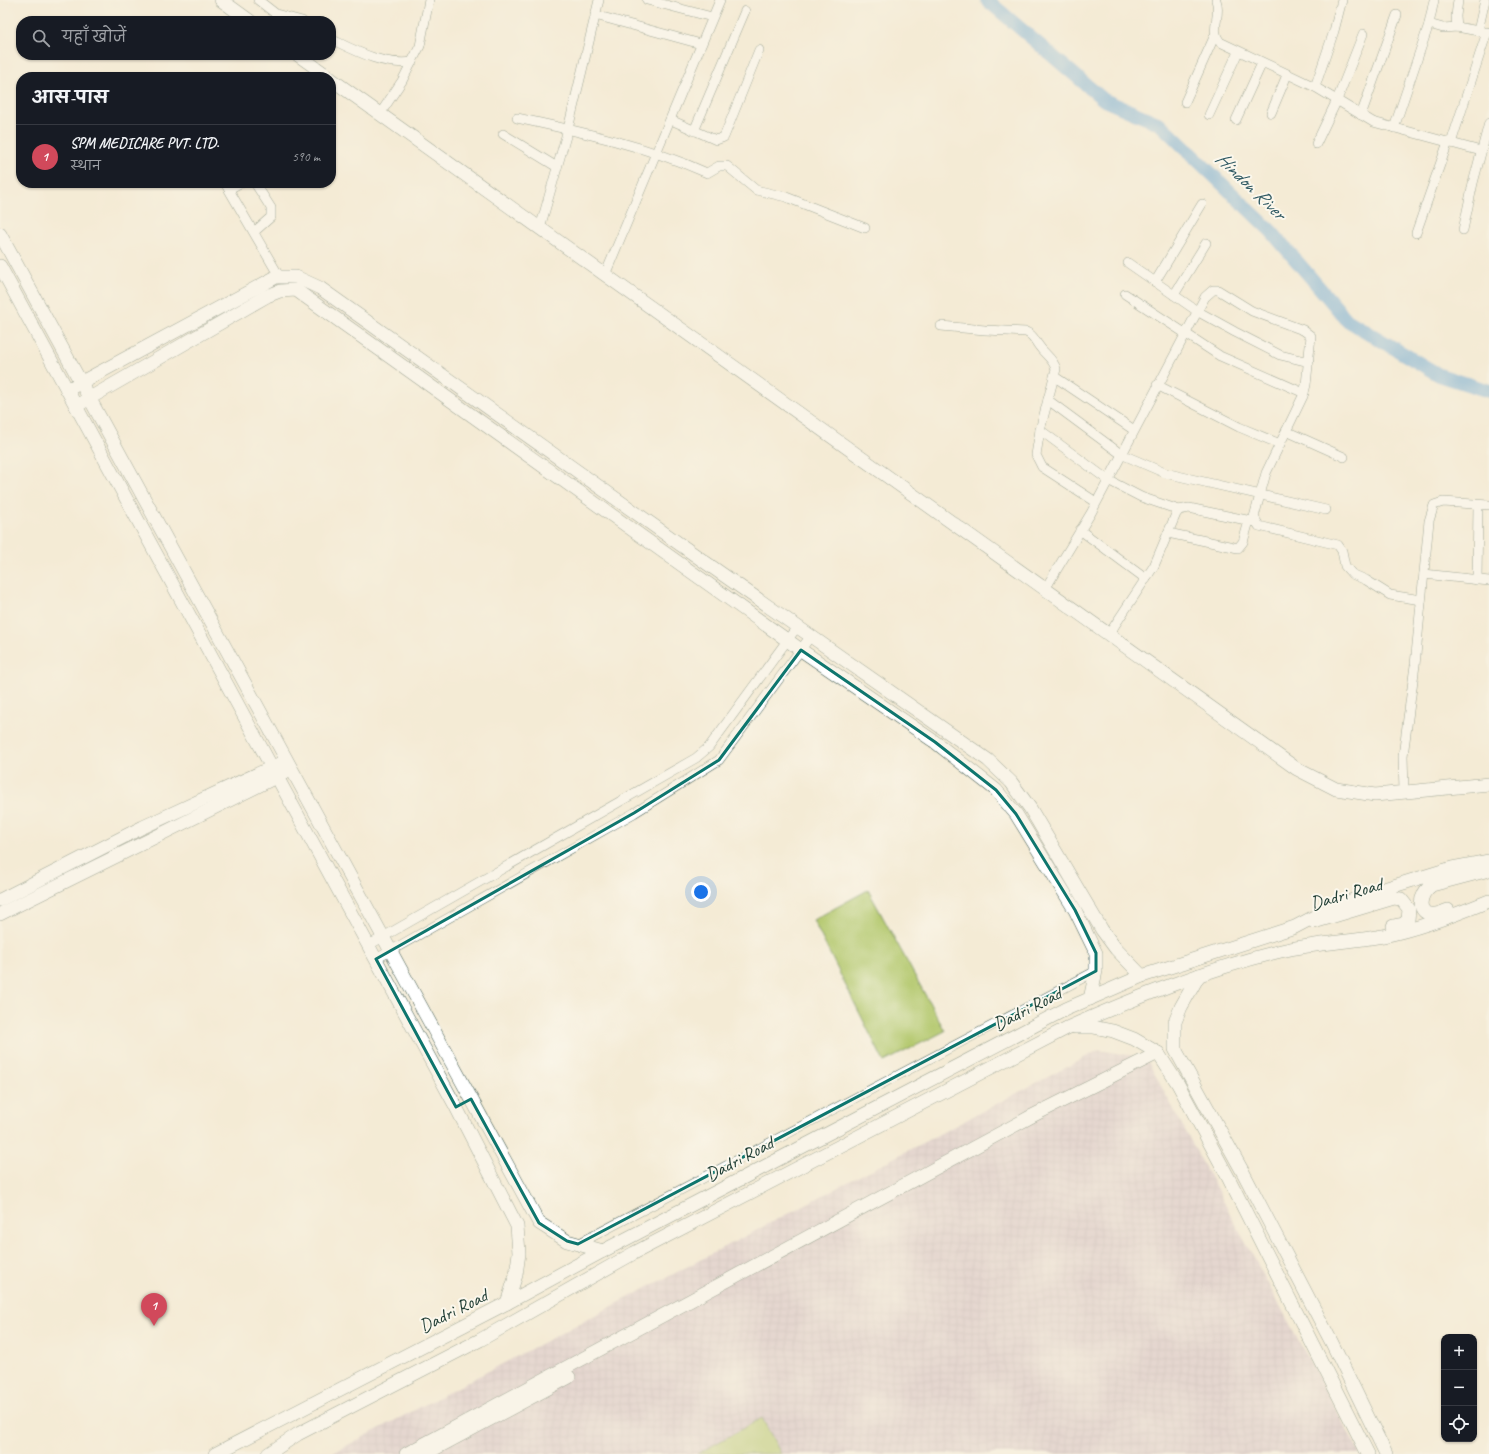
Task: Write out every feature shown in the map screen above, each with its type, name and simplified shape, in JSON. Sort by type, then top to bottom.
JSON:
[{"type":"street","points":[[221,0],[243,16]]},
{"type":"street","points":[[258,0],[276,14],[283,16]]},
{"type":"street","points":[[380,114],[402,81],[420,46],[429,0]]},
{"type":"street","points":[[540,228],[568,129],[599,0]]},
{"type":"street","points":[[647,0],[712,17]]},
{"type":"street","points":[[605,275],[720,0]]},
{"type":"street","points":[[1216,0],[1218,16],[1214,30],[1215,36],[1220,42],[1262,64],[1315,87],[1373,122],[1481,151]]},
{"type":"street","points":[[1315,87],[1342,0]]},
{"type":"street","points":[[1394,128],[1429,24],[1434,0]]},
{"type":"street","points":[[1457,27],[1456,16],[1458,0]]},
{"type":"street","points":[[1416,233],[1449,143],[1485,32],[1485,0]]},
{"type":"street","points":[[694,131],[745,11]]},
{"type":"street","points":[[595,15],[701,44]]},
{"type":"street","points":[[1361,115],[1397,15]]},
{"type":"street","points":[[1429,24],[1443,28],[1457,27],[1485,32]]},
{"type":"street","points":[[1316,144],[1337,100],[1363,34]]},
{"type":"street","points":[[1185,102],[1215,36]]},
{"type":"street","points":[[336,41],[383,60],[401,64],[412,62]]},
{"type":"street","points":[[671,120],[716,140],[724,137],[759,50]]},
{"type":"street","points":[[1209,114],[1238,52]]},
{"type":"street","points":[[305,60],[322,72]]},
{"type":"street","points":[[1236,120],[1262,64]]},
{"type":"street","points":[[1271,113],[1287,75]]},
{"type":"street","points":[[336,82],[1297,768],[1336,789],[1375,795],[1489,784]]},
{"type":"street","points":[[517,118],[568,129],[656,152],[707,173],[718,166],[727,166],[756,190],[786,197],[865,228]]},
{"type":"street","points":[[1463,230],[1489,123]]},
{"type":"street","points":[[503,134],[557,167]]},
{"type":"street","points":[[228,188],[254,232],[283,276],[288,289]]},
{"type":"street","points":[[254,232],[270,218],[271,213],[271,208],[258,188]]},
{"type":"street","points":[[1155,282],[1202,204]]},
{"type":"street","points":[[0,234],[539,1223],[567,1241],[603,1251]]},
{"type":"street","points":[[1174,295],[1206,243]]},
{"type":"street","points":[[1128,263],[1197,311],[1280,355],[1309,362]]},
{"type":"street","points":[[0,266],[456,1107],[518,1226],[519,1253],[516,1275],[506,1304]]},
{"type":"street","points":[[67,390],[260,285],[283,276],[306,280],[320,288],[797,627],[988,760],[1011,782],[1030,808],[1102,930],[1116,949],[1142,976]]},
{"type":"street","points":[[76,406],[267,296],[288,289],[296,290],[788,639],[801,650],[935,742],[996,790],[1016,814],[1075,910],[1096,953],[1096,970],[1090,999]]},
{"type":"street","points":[[1046,589],[1108,480],[1197,311],[1209,292],[1218,290],[1252,311],[1307,332],[1311,336],[1304,394],[1266,473],[1254,517],[1243,542],[1238,548],[1168,533]]},
{"type":"street","points":[[1125,294],[1184,334],[1220,356],[1304,394]]},
{"type":"street","points":[[942,326],[1026,332],[1032,334],[1038,346],[1054,362],[1056,369],[1040,430],[1036,456],[1042,467],[1096,502]]},
{"type":"street","points":[[1055,377],[1134,430]]},
{"type":"street","points":[[1157,385],[1239,427],[1280,444]]},
{"type":"street","points":[[1048,400],[1121,454],[1165,473],[1259,496],[1326,510]]},
{"type":"street","points":[[1040,430],[1108,480],[1141,497],[1179,510],[1189,508],[1252,521],[1259,526],[1338,545],[1342,551],[1345,566],[1352,574],[1366,580],[1390,595],[1421,600]]},
{"type":"street","points":[[1286,431],[1344,458]]},
{"type":"street","points":[[1404,791],[1403,756],[1429,521],[1434,506],[1443,502],[1489,506]]},
{"type":"street","points":[[1478,505],[1478,580]]},
{"type":"street","points":[[1109,634],[1146,579],[1161,552],[1179,510]]},
{"type":"street","points":[[1080,530],[1146,579]]},
{"type":"street","points":[[1424,574],[1489,581]]},
{"type":"street","points":[[368,945],[383,938],[696,758],[709,747],[797,627]]},
{"type":"street","points":[[376,959],[634,813],[719,760],[810,636]]},
{"type":"street","points":[[0,900],[143,827],[289,765]]},
{"type":"street","points":[[0,914],[274,772]]},
{"type":"street","name":"Dadri Road","points":[[1295,927],[1329,909],[1371,893],[1452,868],[1489,861]]},
{"type":"street","points":[[1489,870],[1432,885],[1426,889],[1421,898],[1421,905],[1427,912],[1435,914],[1489,895]]},
{"type":"street","name":"Dadri Road","points":[[215,1454],[506,1304],[603,1251],[1026,1030],[1090,999],[1142,976],[1295,927],[1336,917],[1394,898],[1402,899],[1409,909],[1408,920],[1403,924],[1351,933],[1199,975],[1115,1007],[1067,1028],[634,1253],[480,1340],[298,1434],[268,1454]]},
{"type":"street","name":"Dadri Road","points":[[1309,944],[1383,936],[1443,919],[1489,901]]},
{"type":"street","points":[[578,1244],[1096,970]]},
{"type":"street","points":[[1199,975],[1180,1007],[1175,1022],[1175,1049],[1244,1174],[1332,1343],[1386,1454]]},
{"type":"street","points":[[1067,1028],[1093,1027],[1113,1030],[1140,1042],[1161,1056],[1188,1102],[1229,1179],[1368,1454]]},
{"type":"street","points":[[406,1454],[1032,1116],[1161,1056]]},
{"type":"street","points":[[425,1454],[516,1407],[1161,1056]]},
{"type":"street","points":[[1188,1102],[1200,1095]]},
{"type":"street","points":[[456,1107],[471,1099]]},
{"type":"highlighted area","points":[[801,650],[935,742],[996,790],[1016,814],[1075,910],[1096,953],[1096,971],[578,1244],[567,1241],[539,1223],[471,1099],[456,1107],[376,959],[634,813],[719,760]]},
{"type":"shaded area","points":[[1099,1050],[1146,1058],[1360,1454],[331,1454]]},
{"type":"green space","points":[[868,890],[945,1031],[884,1062],[813,920]]},
{"type":"green space","points":[[762,1418],[781,1454],[697,1454]]},
{"type":"waterway","name":"Hindon River","points":[[987,0],[1104,100],[1160,124],[1271,231],[1347,320],[1439,375],[1489,391]]},
{"type":"place","name":"SPM MEDICARE PVT. LTD.","points":[[154,1326]]}]
